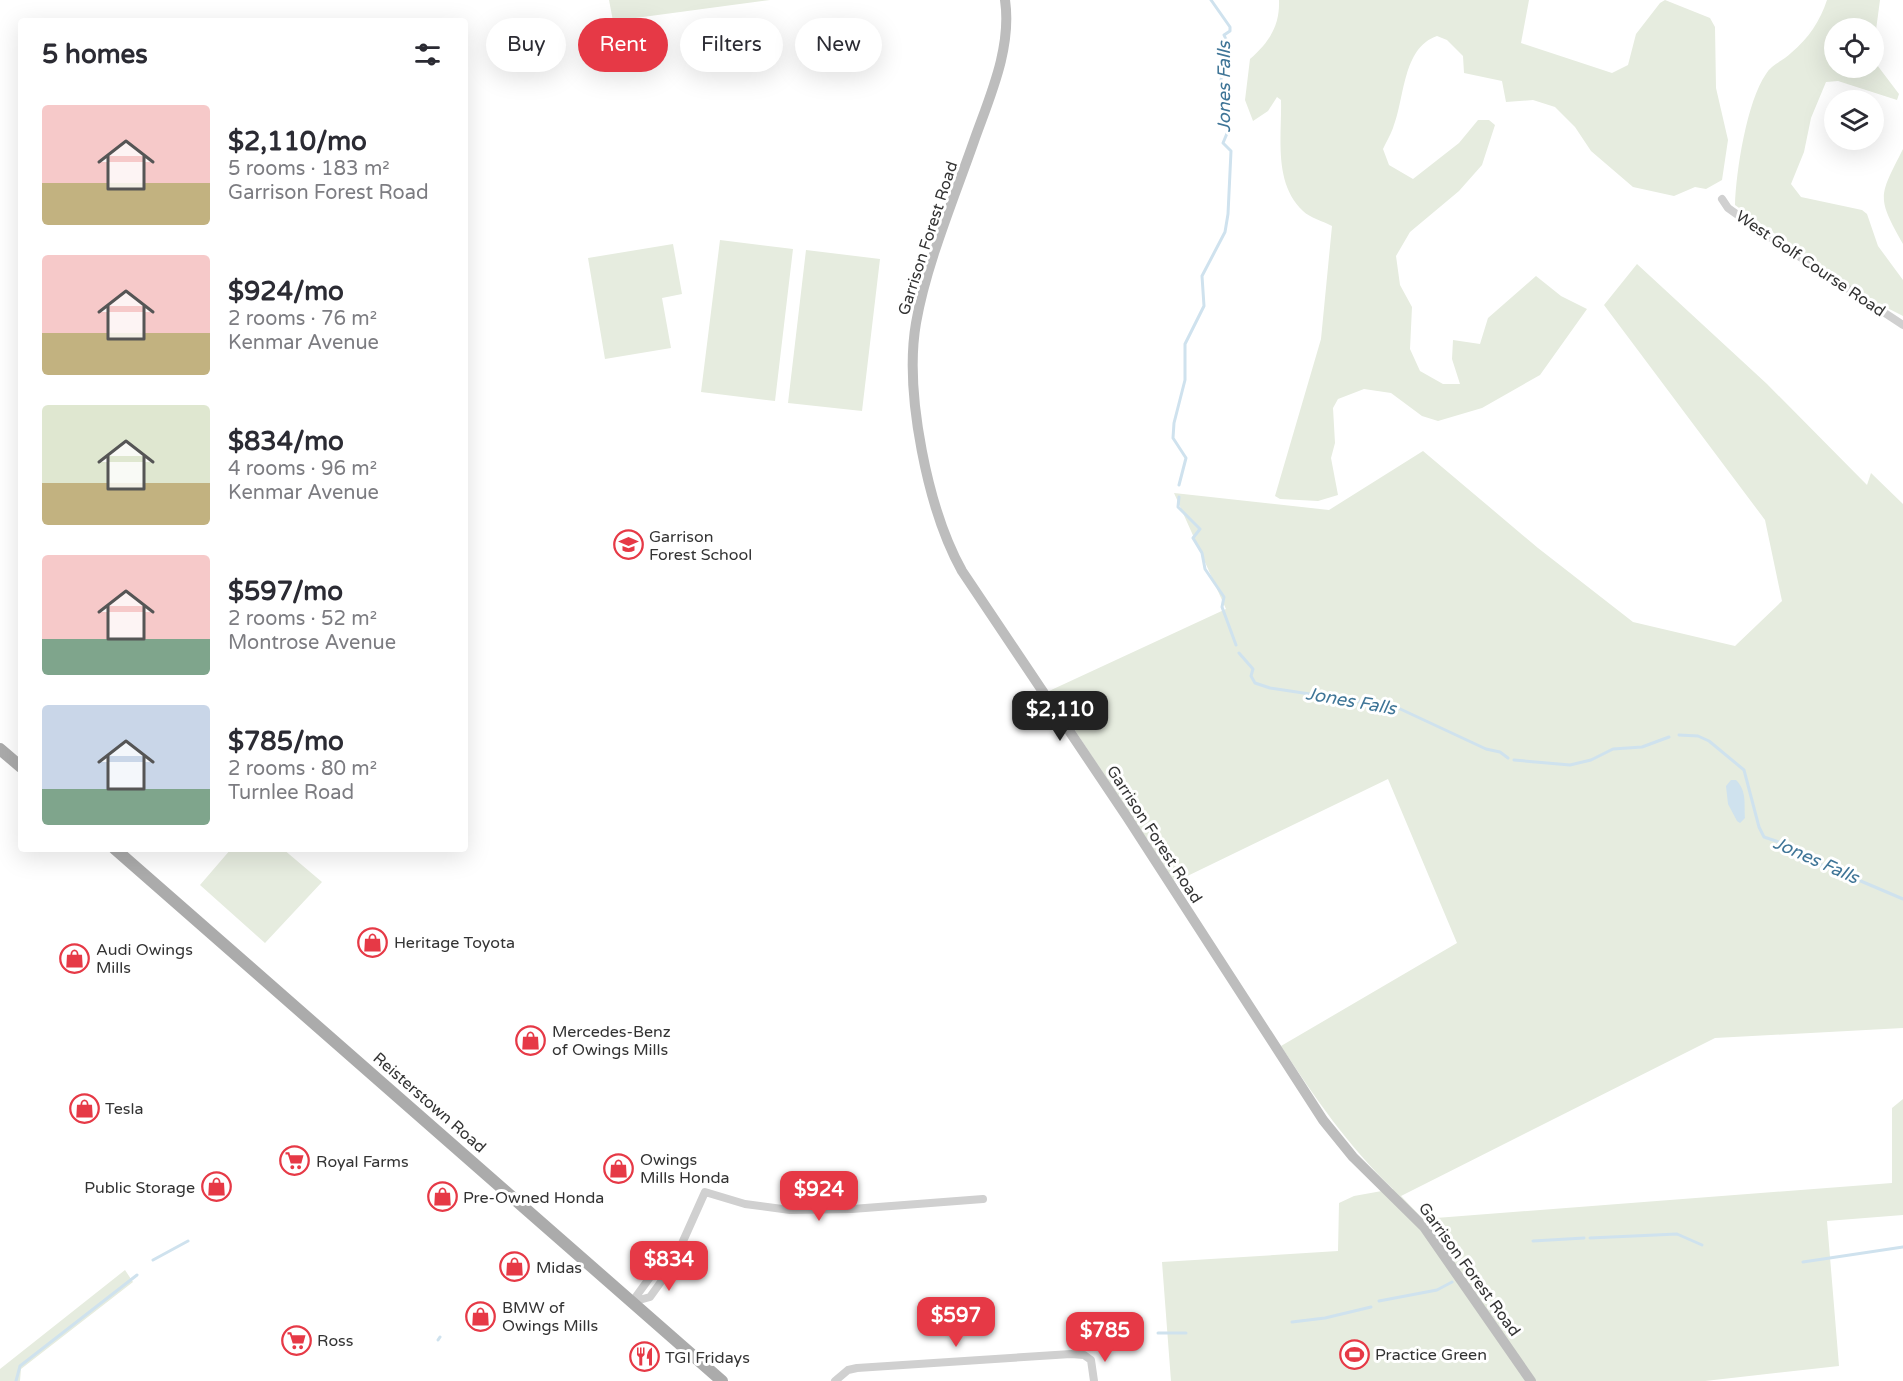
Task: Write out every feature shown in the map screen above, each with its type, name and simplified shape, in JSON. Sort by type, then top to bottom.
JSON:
[{"type":"main road","name":"Garrison Forest Road","points":[[1005,0],[1006,23],[1000,64],[927,279],[913,343],[913,380],[924,455],[944,534],[962,571],[1127,817],[1323,1120],[1353,1157],[1424,1227],[1531,1381]]},
{"type":"main road","points":[[0,749],[18,764]]},
{"type":"main road","name":"Reisterstown Road","points":[[118,852],[722,1381]]},
{"type":"street","name":"West Golf Course Road","points":[[1722,199],[1728,208],[1756,228],[1903,325]]},
{"type":"street","points":[[632,1302],[650,1297],[670,1268],[705,1192],[745,1204],[790,1210],[852,1209],[983,1199]]},
{"type":"street","points":[[632,1302],[664,1258],[676,1251]]},
{"type":"street","points":[[835,1381],[848,1370],[857,1368],[1071,1354],[1088,1356],[1092,1363],[1094,1381]]},
{"type":"shaded area","points":[[609,0],[770,0],[635,18],[612,18]]},
{"type":"shaded area","points":[[1279,0],[1529,0],[1521,43],[1612,73],[1628,65],[1636,34],[1660,3],[1665,0],[1710,18],[1715,27],[1716,88],[1728,140],[1722,180],[1706,189],[1695,187],[1674,196],[1633,187],[1591,151],[1575,127],[1555,107],[1533,100],[1506,102],[1502,81],[1464,73],[1463,56],[1447,40],[1437,36],[1426,42],[1417,51],[1411,63],[1397,116],[1383,149],[1389,165],[1413,179],[1459,143],[1478,120],[1489,120],[1495,125],[1482,165],[1459,191],[1410,232],[1396,256],[1400,285],[1412,307],[1410,349],[1420,371],[1443,384],[1460,384],[1452,359],[1453,340],[1480,344],[1488,318],[1536,276],[1561,296],[1587,309],[1540,375],[1482,408],[1438,421],[1422,416],[1391,393],[1364,389],[1338,399],[1333,408],[1335,443],[1331,458],[1338,495],[1318,501],[1280,499],[1275,496],[1321,339],[1332,226],[1303,211],[1293,200],[1287,187],[1280,144],[1281,100],[1277,97],[1268,111],[1253,121],[1245,100],[1250,59],[1272,33],[1278,18]]},
{"type":"shaded area","points":[[1827,0],[1880,0],[1878,18],[1824,18],[1824,78],[1884,78],[1884,74],[1899,94],[1897,100],[1884,96],[1884,90],[1866,90],[1838,81],[1826,82],[1811,118],[1804,152],[1791,184],[1801,197],[1862,210],[1867,214],[1878,246],[1903,280],[1903,316],[1854,291],[1735,205],[1744,137],[1759,86],[1768,71],[1791,53],[1808,35],[1821,15]]},
{"type":"shaded area","points":[[1903,149],[1903,244],[1888,216],[1884,196],[1889,177]]},
{"type":"shaded area","points":[[720,240],[793,249],[775,401],[701,392]]},
{"type":"shaded area","points":[[673,244],[682,294],[662,298],[671,348],[605,359],[588,258]]},
{"type":"shaded area","points":[[806,250],[880,259],[862,411],[788,403]]},
{"type":"shaded area","points":[[1637,264],[1767,384],[1867,485],[1871,473],[1903,504],[1903,1028],[1715,1038],[1401,1196],[1423,1219],[1892,1183],[1892,1108],[1903,1099],[1903,1215],[1827,1221],[1839,1366],[1705,1381],[1171,1381],[1162,1262],[1338,1251],[1339,1203],[1354,1196],[1393,1189],[1361,1156],[1333,1121],[1281,1046],[1457,943],[1388,779],[1175,882],[1049,691],[1226,609],[1174,493],[1329,510],[1423,451],[1538,548],[1633,622],[1735,646],[1782,601],[1765,520],[1604,305]]},
{"type":"shaded area","points":[[228,852],[287,852],[322,882],[265,943],[200,885]]},
{"type":"shaded area","points":[[125,1270],[133,1282],[21,1369],[20,1381],[0,1381],[0,1369]]},
{"type":"water","points":[[1731,780],[1736,780],[1740,784],[1745,802],[1745,818],[1740,823],[1728,804],[1726,786]]},
{"type":"waterway","name":"Jones Falls","points":[[1179,485],[1186,458],[1173,438],[1174,423],[1185,380],[1185,344],[1204,306],[1202,276],[1225,232],[1228,214],[1231,151],[1223,143],[1228,131],[1225,108],[1228,97],[1221,80],[1228,44],[1224,35],[1230,31],[1230,27],[1211,0]]},
{"type":"waterway","name":"Jones Falls","points":[[1179,497],[1178,507],[1200,529],[1193,538],[1202,553],[1205,569],[1224,597],[1222,607],[1236,645]]},
{"type":"waterway","name":"Jones Falls","points":[[1239,653],[1253,669],[1251,676],[1255,683],[1270,688],[1396,707],[1486,749],[1500,752],[1508,758]]},
{"type":"waterway","name":"Jones Falls","points":[[1679,735],[1698,736],[1709,741],[1744,770],[1759,827],[1764,837],[1785,844],[1819,865],[1832,866],[1903,899]]},
{"type":"waterway","name":"Jones Falls","points":[[1514,760],[1570,765],[1591,760],[1613,749],[1642,747],[1669,737]]},
{"type":"waterway","points":[[1590,1238],[1677,1234],[1702,1245]]},
{"type":"waterway","points":[[1533,1241],[1584,1238]]},
{"type":"waterway","points":[[153,1260],[188,1241]]},
{"type":"waterway","points":[[1803,1262],[1903,1247]]},
{"type":"waterway","points":[[16,1381],[20,1366],[137,1275]]},
{"type":"waterway","points":[[1379,1301],[1437,1290],[1452,1282]]},
{"type":"waterway","points":[[1292,1322],[1325,1318],[1371,1307]]},
{"type":"waterway","points":[[1158,1333],[1186,1333]]},
{"type":"place","name":"Garrison Forest School","points":[[628,545]]},
{"type":"place","name":"Heritage Toyota","points":[[373,942]]},
{"type":"place","name":"Audi Owings Mills","points":[[75,958]]},
{"type":"place","name":"Mercedes-Benz of Owings Mills","points":[[531,1040]]},
{"type":"place","name":"Tesla","points":[[84,1108]]},
{"type":"place","name":"Royal Farms","points":[[295,1161]]},
{"type":"place","name":"Owings Mills Honda","points":[[619,1168]]},
{"type":"place","name":"Public Storage","points":[[216,1187]]},
{"type":"place","name":"Pre-Owned Honda","points":[[442,1197]]},
{"type":"place","name":"Midas","points":[[515,1267]]},
{"type":"place","name":"BMW of Owings Mills","points":[[481,1316]]},
{"type":"place","name":"Ross","points":[[296,1340]]},
{"type":"place","name":"Practice Green","points":[[1354,1354]]},
{"type":"place","name":"TGI Fridays","points":[[644,1357]]}]
